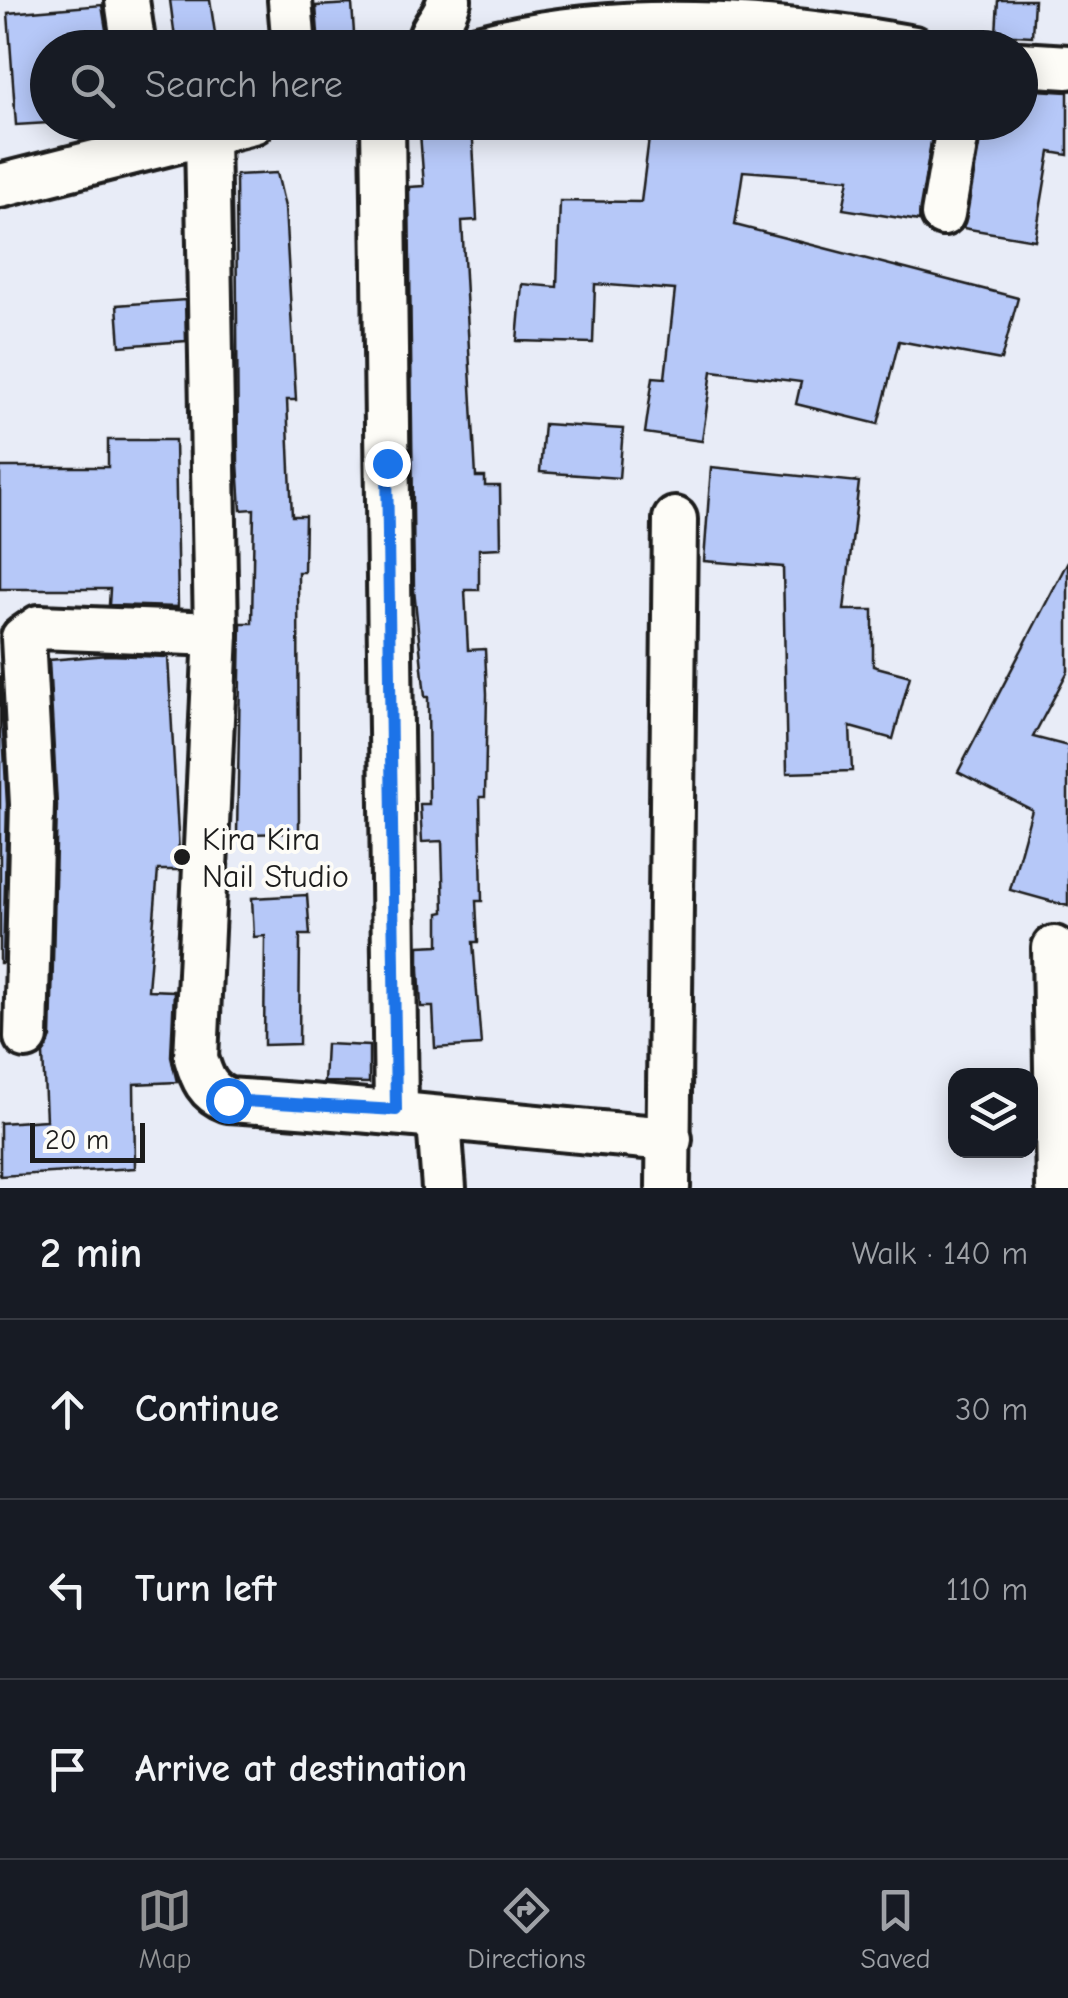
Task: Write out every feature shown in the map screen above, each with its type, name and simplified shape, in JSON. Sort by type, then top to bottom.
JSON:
[{"type":"street","points":[[127,0],[131,30]]},
{"type":"street","points":[[290,0],[292,30]]},
{"type":"street","points":[[432,30],[446,13],[449,0]]},
{"type":"street","points":[[574,30],[652,22],[836,17],[869,30]]},
{"type":"street","points":[[1038,65],[1068,66]]},
{"type":"street","points":[[0,186],[138,140]]},
{"type":"street","points":[[207,140],[216,634],[196,1058],[202,1078],[216,1095],[228,1100],[396,1110],[439,1121],[670,1139]]},
{"type":"street","points":[[383,140],[396,1110]]},
{"type":"street","points":[[943,214],[957,140]]},
{"type":"street","points":[[668,1188],[676,520]]},
{"type":"street","points":[[26,1037],[32,804],[22,638],[39,627],[216,634]]},
{"type":"street","points":[[1054,948],[1058,1188]]},
{"type":"street","points":[[439,1121],[444,1188]]},
{"type":"building","points":[[170,0],[210,0],[214,30],[174,30]]},
{"type":"building","points":[[998,0],[1034,0],[1032,30],[996,30]]},
{"type":"building","points":[[352,4],[354,30],[318,30],[316,6]]},
{"type":"building","points":[[102,5],[106,30],[30,30],[30,124],[16,125],[8,13]]},
{"type":"building","points":[[1038,90],[1068,92],[1068,155],[1050,152],[1035,240],[963,228],[980,140],[1038,140]]},
{"type":"building","points":[[421,140],[473,140],[477,220],[462,221],[476,477],[485,477],[485,486],[500,486],[501,548],[479,549],[479,590],[465,590],[468,650],[485,649],[487,694],[485,797],[480,797],[482,901],[476,901],[478,942],[473,942],[481,1045],[435,1048],[433,1007],[421,1007],[419,946],[439,945],[439,913],[444,912],[442,841],[422,842],[420,804],[429,804],[428,697],[414,590],[409,187],[424,186]]},
{"type":"building","points":[[649,140],[931,140],[919,221],[843,209],[849,179],[743,171],[735,225],[1018,298],[1001,360],[899,341],[878,424],[796,404],[801,382],[712,371],[702,441],[645,433],[653,377],[665,378],[675,290],[595,284],[593,343],[517,341],[522,284],[557,287],[560,201],[641,202]]},
{"type":"building","points":[[277,173],[285,207],[296,400],[287,400],[292,516],[305,516],[304,572],[298,572],[299,833],[237,834],[241,623],[252,623],[254,509],[241,510],[238,463],[236,175]]},
{"type":"building","points":[[185,300],[186,341],[120,346],[117,305]]},
{"type":"building","points":[[544,424],[623,429],[619,478],[540,472]]},
{"type":"building","points":[[108,440],[175,440],[178,607],[109,605],[110,589],[0,589],[0,467],[108,467]]},
{"type":"building","points":[[711,467],[859,482],[844,610],[873,610],[873,666],[910,676],[893,739],[850,727],[852,771],[787,773],[783,567],[704,561]]},
{"type":"building","points":[[1068,561],[1068,671],[1033,737],[1068,746],[1068,906],[1010,890],[1032,810],[958,772]]},
{"type":"building","points":[[108,655],[168,657],[180,870],[158,870],[148,990],[174,991],[171,1057],[177,1082],[134,1084],[135,1168],[0,1176],[0,1123],[46,1120],[43,1054],[51,1038],[57,805],[49,660]]},
{"type":"building","points":[[0,676],[7,804],[3,963],[0,963]]},
{"type":"building","points":[[307,895],[310,935],[300,935],[299,1044],[264,1045],[265,936],[254,937],[252,898]]},
{"type":"building","points":[[326,1044],[369,1046],[369,1083],[324,1082]]},
{"type":"place","name":"Kira Kira Nail Studio","points":[[182,857]]},
{"type":"route","points":[[228,1100],[396,1110],[387,463]]}]
